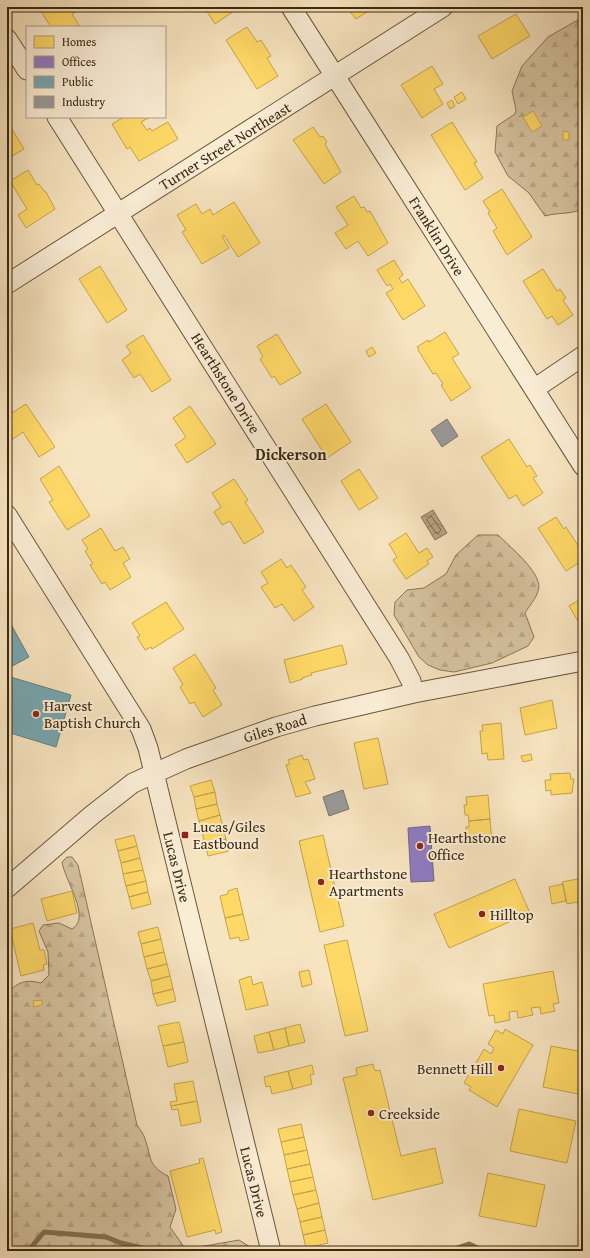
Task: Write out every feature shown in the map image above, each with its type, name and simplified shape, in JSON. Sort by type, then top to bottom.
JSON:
[{"type":"street","name":"Franklin Drive","points":[[291,7],[583,466]]},
{"type":"street","name":"Turner Street Northeast","points":[[7,284],[443,7]]},
{"type":"street","points":[[7,39],[26,68]]},
{"type":"street","name":"Hearthstone Drive","points":[[58,118],[399,658],[411,681],[414,693]]},
{"type":"street","points":[[534,389],[583,356]]},
{"type":"street","name":"Lucas Drive","points":[[7,515],[141,729],[154,772],[271,1251]]},
{"type":"street","name":"Giles Road","points":[[7,888],[113,798],[133,783],[154,772],[224,744],[315,716],[414,693],[583,661]]},
{"type":"green space","points":[[583,17],[583,208],[575,212],[545,216],[529,193],[508,176],[495,152],[497,126],[515,114],[516,110],[512,91],[522,66],[548,37]]},
{"type":"green space","points":[[478,535],[498,535],[525,561],[536,577],[539,584],[538,591],[525,613],[534,637],[528,646],[492,663],[454,672],[440,670],[428,665],[419,657],[394,615],[395,602],[407,590],[424,588],[446,574],[456,555]]},
{"type":"green space","points":[[67,857],[72,857],[78,865],[137,1125],[143,1134],[153,1164],[161,1172],[168,1176],[176,1209],[170,1227],[184,1247],[193,1248],[239,1240],[252,1248],[253,1251],[7,1251],[7,993],[22,982],[31,981],[41,983],[49,975],[48,952],[39,931],[43,925],[59,923],[72,929],[77,924],[79,916],[78,907],[62,862]]},
{"type":"water","points":[[433,510],[447,533],[435,540],[421,517]]},
{"type":"building: Homes","points":[[38,7],[83,7],[72,14],[79,26],[50,26]]},
{"type":"building: Homes","points":[[204,7],[236,7],[237,9],[215,24]]},
{"type":"building: Homes","points":[[346,7],[375,7],[356,19]]},
{"type":"building: Homes","points":[[553,7],[575,7],[555,12]]},
{"type":"building: Homes","points":[[516,14],[530,36],[492,59],[478,36]]},
{"type":"building: Homes","points":[[247,27],[257,42],[261,40],[271,56],[267,58],[278,76],[257,89],[226,40]]},
{"type":"building: Homes","points":[[432,66],[443,84],[434,89],[443,104],[422,118],[401,85]]},
{"type":"building: Homes","points":[[462,92],[466,99],[458,104],[454,97]]},
{"type":"building: Homes","points":[[452,100],[455,106],[450,109],[447,103]]},
{"type":"building: Homes","points":[[533,111],[542,126],[532,132],[523,117]]},
{"type":"building: Homes","points":[[122,118],[148,118],[141,122],[147,130],[150,128],[152,131],[168,122],[178,139],[139,161],[130,147],[127,149],[112,124]]},
{"type":"building: Homes","points":[[7,121],[24,149],[7,159]]},
{"type":"building: Homes","points":[[452,122],[477,162],[474,163],[483,178],[465,190],[431,135]]},
{"type":"building: Homes","points":[[313,127],[320,137],[323,136],[327,142],[325,144],[341,172],[324,184],[293,140]]},
{"type":"building: Homes","points":[[563,131],[569,132],[569,140],[563,140]]},
{"type":"building: Homes","points":[[28,170],[37,185],[39,184],[46,192],[55,209],[26,228],[18,215],[27,209],[10,181]]},
{"type":"building: Homes","points":[[502,189],[532,237],[507,255],[493,231],[497,228],[483,201]]},
{"type":"building: Homes","points":[[354,196],[361,208],[364,207],[367,212],[370,211],[388,243],[368,256],[358,241],[346,249],[335,233],[348,225],[336,207]]},
{"type":"building: Homes","points":[[234,202],[260,243],[238,257],[224,235],[222,236],[229,248],[202,264],[182,232],[186,230],[177,215],[196,204],[202,214],[210,209],[213,215]]},
{"type":"building: Homes","points":[[394,260],[403,275],[399,278],[402,283],[408,279],[425,306],[403,320],[386,293],[393,289],[390,284],[387,286],[377,270]]},
{"type":"building: Homes","points":[[100,266],[127,310],[107,323],[79,279]]},
{"type":"building: Homes","points":[[543,269],[557,291],[560,289],[566,298],[563,300],[573,315],[558,325],[552,316],[547,319],[523,281]]},
{"type":"building: Homes","points":[[445,332],[459,354],[452,358],[471,388],[451,401],[441,385],[443,384],[436,373],[433,374],[417,347],[428,340],[429,342]]},
{"type":"building: Homes","points":[[277,334],[301,373],[280,385],[274,376],[272,378],[260,359],[263,357],[257,346]]},
{"type":"building: Homes","points":[[143,335],[171,380],[152,392],[140,374],[134,378],[122,360],[131,353],[126,346]]},
{"type":"building: Homes","points":[[372,347],[376,353],[369,357],[366,351]]},
{"type":"building: Homes","points":[[26,404],[55,447],[39,457],[23,432],[10,441],[7,437],[7,416]]},
{"type":"building: Homes","points":[[326,404],[351,442],[327,458],[302,419]]},
{"type":"building: Homes","points":[[190,406],[216,444],[187,463],[175,445],[186,437],[173,418]]},
{"type":"building: Homes","points":[[509,439],[527,467],[530,465],[537,476],[533,478],[543,493],[523,506],[516,495],[509,499],[481,457]]},
{"type":"building: Homes","points":[[59,466],[90,516],[67,530],[49,502],[53,500],[40,479]]},
{"type":"building: Homes","points":[[359,469],[378,498],[359,510],[341,481]]},
{"type":"building: Homes","points":[[234,479],[248,500],[245,502],[264,532],[244,544],[230,521],[222,525],[214,512],[221,507],[212,493]]},
{"type":"building: Homes","points":[[556,517],[564,529],[566,527],[583,553],[583,560],[566,571],[538,528]]},
{"type":"building: Homes","points":[[101,528],[115,551],[123,547],[130,559],[123,563],[131,577],[110,590],[105,582],[102,584],[90,565],[93,564],[85,551],[88,549],[82,540]]},
{"type":"building: Homes","points":[[406,533],[419,553],[427,548],[433,557],[427,561],[429,564],[406,579],[393,560],[397,557],[389,544]]},
{"type":"building: Homes","points":[[281,559],[287,568],[291,565],[306,587],[302,590],[314,607],[294,621],[282,604],[275,608],[261,587],[268,583],[261,572]]},
{"type":"building: Homes","points":[[583,587],[582,628],[569,606],[582,598],[578,591]]},
{"type":"building: Homes","points":[[166,602],[184,629],[152,649],[151,647],[145,650],[137,637],[140,636],[132,623]]},
{"type":"building: Homes","points":[[342,645],[347,664],[311,673],[312,675],[290,683],[284,660]]},
{"type":"building: Homes","points":[[195,654],[216,688],[213,690],[222,705],[203,717],[194,702],[190,704],[180,687],[183,685],[173,668]]},
{"type":"building: Homes","points":[[552,700],[557,728],[525,735],[520,708]]},
{"type":"building: Homes","points":[[501,723],[504,759],[488,760],[487,753],[482,754],[480,731],[483,731],[482,725]]},
{"type":"building: Homes","points":[[378,738],[388,784],[364,789],[354,743]]},
{"type":"building: Homes","points":[[531,754],[532,760],[523,762],[521,756]]},
{"type":"building: Homes","points":[[302,755],[304,760],[308,759],[315,779],[305,782],[311,793],[296,797],[286,765],[290,764],[288,760]]},
{"type":"building: Homes","points":[[570,773],[571,779],[574,779],[572,793],[551,795],[551,790],[546,791],[545,780],[551,780],[550,774]]},
{"type":"building: Homes","points":[[211,780],[215,792],[194,797],[190,786]]},
{"type":"building: Homes","points":[[215,792],[217,804],[196,809],[194,797]]},
{"type":"building: Homes","points":[[488,795],[490,819],[469,821],[468,815],[465,815],[464,805],[467,805],[466,797]]},
{"type":"building: Homes","points":[[217,804],[220,815],[199,821],[196,809]]},
{"type":"building: Homes","points":[[220,815],[223,827],[202,832],[199,821]]},
{"type":"building: Homes","points":[[490,819],[492,843],[470,844],[470,837],[467,837],[466,827],[469,827],[469,821]]},
{"type":"building: Homes","points":[[223,827],[226,839],[205,844],[202,832]]},
{"type":"building: Homes","points":[[134,835],[137,846],[118,851],[115,840]]},
{"type":"building: Homes","name":"Hearthstone Apartments","points":[[323,835],[344,926],[320,932],[299,841]]},
{"type":"building: Homes","points":[[226,839],[229,851],[208,856],[205,844]]},
{"type":"building: Homes","points":[[137,846],[140,858],[121,863],[118,851]]},
{"type":"building: Homes","points":[[140,858],[143,870],[123,874],[121,863]]},
{"type":"building: Homes","points":[[143,870],[146,881],[126,886],[123,874]]},
{"type":"building: Homes","points":[[583,878],[583,903],[578,904],[578,902],[567,904],[562,882]]},
{"type":"building: Homes","name":"Hilltop","points":[[515,879],[530,913],[449,948],[434,914]]},
{"type":"building: Homes","points":[[146,881],[148,892],[129,897],[126,886]]},
{"type":"building: Homes","points":[[563,884],[566,901],[552,904],[549,887]]},
{"type":"building: Homes","points":[[237,888],[243,914],[225,918],[220,896],[228,894],[228,891]]},
{"type":"building: Homes","points":[[72,891],[77,913],[47,921],[41,899]]},
{"type":"building: Homes","points":[[148,892],[151,904],[132,909],[129,897]]},
{"type":"building: Homes","points":[[243,914],[249,939],[240,941],[239,937],[230,939],[225,918]]},
{"type":"building: Homes","points":[[33,923],[40,950],[44,950],[47,964],[43,965],[44,970],[21,976],[10,929]]},
{"type":"building: Homes","points":[[158,927],[161,939],[141,944],[138,932]]},
{"type":"building: Homes","points":[[161,939],[164,952],[144,957],[141,944]]},
{"type":"building: Homes","name":"Hearthstone Apartments","points":[[347,940],[368,1031],[345,1036],[324,945]]},
{"type":"building: Homes","points":[[164,952],[167,964],[147,969],[144,957]]},
{"type":"building: Homes","points":[[167,964],[170,976],[151,981],[147,969]]},
{"type":"building: Homes","points":[[309,970],[312,984],[302,987],[299,972]]},
{"type":"building: Homes","name":"Bennett Hill","points":[[553,971],[559,1003],[553,1004],[555,1011],[541,1014],[540,1007],[531,1008],[533,1015],[518,1018],[517,1011],[509,1012],[510,1020],[495,1023],[494,1015],[489,1016],[483,984]]},
{"type":"building: Homes","points":[[170,976],[173,989],[153,994],[151,981]]},
{"type":"building: Homes","points":[[251,976],[253,985],[262,982],[268,1005],[246,1010],[239,980]]},
{"type":"building: Homes","points":[[173,989],[176,1001],[157,1006],[153,994]]},
{"type":"building: Homes","points":[[42,1000],[42,1005],[34,1007],[33,1001]]},
{"type":"building: Homes","points":[[179,1022],[184,1042],[163,1046],[158,1026]]},
{"type":"building: Homes","points":[[300,1024],[305,1042],[289,1046],[285,1028]]},
{"type":"building: Homes","points":[[285,1028],[289,1046],[274,1050],[269,1032]]},
{"type":"building: Homes","name":"Bennett Hill","points":[[505,1029],[533,1045],[497,1107],[469,1090],[471,1087],[464,1083],[472,1069],[479,1073],[483,1067],[476,1063],[484,1049],[491,1054],[494,1048],[488,1044],[496,1030],[503,1034]]},
{"type":"building: Homes","points":[[269,1032],[274,1050],[258,1053],[254,1036]]},
{"type":"building: Homes","points":[[184,1042],[188,1062],[168,1067],[163,1046]]},
{"type":"building: Homes","points":[[551,1046],[583,1052],[583,1095],[543,1087]]},
{"type":"building: Homes","name":"Creekside","points":[[373,1064],[375,1071],[380,1070],[401,1156],[435,1148],[443,1183],[373,1200],[343,1078],[357,1075],[356,1068]]},
{"type":"building: Homes","points":[[312,1065],[314,1074],[310,1075],[312,1084],[293,1089],[288,1071]]},
{"type":"building: Homes","points":[[288,1071],[293,1089],[272,1094],[270,1086],[266,1087],[264,1077]]},
{"type":"building: Homes","points":[[193,1081],[197,1101],[171,1106],[170,1102],[177,1101],[174,1084]]},
{"type":"building: Homes","points":[[197,1101],[201,1122],[181,1126],[178,1109],[172,1110],[171,1106]]},
{"type":"building: Homes","points":[[519,1109],[576,1121],[567,1163],[510,1151]]},
{"type":"building: Homes","points":[[301,1124],[304,1137],[281,1142],[278,1129]]},
{"type":"building: Homes","points":[[304,1137],[307,1150],[284,1155],[281,1142]]},
{"type":"building: Homes","points":[[307,1150],[310,1164],[287,1169],[284,1155]]},
{"type":"building: Homes","points":[[203,1158],[222,1232],[216,1234],[215,1230],[187,1237],[170,1171],[200,1163],[199,1159]]},
{"type":"building: Homes","points":[[310,1164],[313,1177],[290,1182],[287,1169]]},
{"type":"building: Homes","points":[[488,1173],[545,1185],[536,1227],[479,1216]]},
{"type":"building: Homes","points":[[313,1177],[316,1190],[293,1195],[290,1182]]},
{"type":"building: Homes","points":[[316,1190],[319,1203],[297,1209],[293,1195]]},
{"type":"building: Homes","points":[[319,1203],[322,1217],[300,1222],[297,1209]]},
{"type":"building: Homes","points":[[322,1217],[325,1230],[303,1235],[300,1222]]},
{"type":"building: Homes","points":[[325,1230],[328,1243],[306,1248],[303,1235]]},
{"type":"building: Offices","name":"Hearthstone Office","points":[[430,826],[434,881],[411,882],[408,828]]},
{"type":"building: Public","name":"Harvest Baptish Church","points":[[7,617],[29,657],[7,669]]},
{"type":"building: Public","name":"Harvest Baptish Church","points":[[7,676],[71,695],[56,747],[7,732]]},
{"type":"building: Industry","points":[[447,419],[458,436],[442,447],[431,430]]},
{"type":"building: Industry","points":[[343,790],[349,809],[329,816],[323,797]]},
{"type":"waterway","points":[[28,1251],[44,1232],[106,1237],[121,1243],[154,1251]]},
{"type":"waterway","points":[[448,1251],[469,1244],[482,1250]]},
{"type":"waterway","points":[[218,1251],[239,1249],[243,1251]]},
{"type":"waterway","points":[[353,1251],[370,1249],[383,1251]]},
{"type":"place","name":"Harvest Baptish Church","points":[[36,714]]},
{"type":"place","name":"Lucas/Giles Eastbound","points":[[185,835]]},
{"type":"place","name":"Hearthstone Office","points":[[420,846]]},
{"type":"place","name":"Hearthstone Apartments","points":[[321,882]]},
{"type":"place","name":"Hilltop","points":[[482,914]]},
{"type":"place","name":"Bennett Hill","points":[[501,1068]]},
{"type":"place","name":"Creekside","points":[[371,1113]]},
{"type":"district","name":"Dickerson","points":[[291,454]]}]
